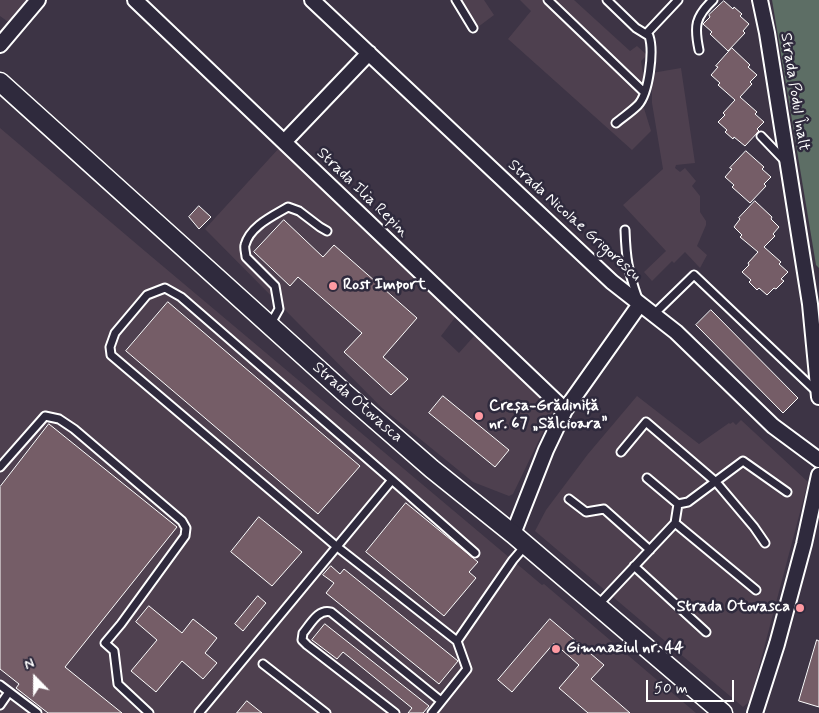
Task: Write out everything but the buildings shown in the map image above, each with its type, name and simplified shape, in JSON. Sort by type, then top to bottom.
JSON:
[{"type":"street","points":[[0,45],[38,0]]},
{"type":"street","name":"Strada Ilia Repin","points":[[135,0],[565,410]]},
{"type":"street","name":"Strada Nicolae Grigorescu","points":[[312,0],[604,275],[676,332],[774,426],[819,460]]},
{"type":"street","name":"Strada Podul Înalt","points":[[760,0],[805,269],[819,397]]},
{"type":"street","points":[[285,141],[369,53]]},
{"type":"street","name":"Strada Otovasca","points":[[0,82],[270,326],[432,469],[520,540],[723,713]]},
{"type":"street","points":[[805,269],[819,282]]},
{"type":"street","points":[[520,540],[546,450],[565,410],[640,304]]},
{"type":"street","points":[[755,713],[777,644],[818,485]]},
{"type":"lane","points":[[456,0],[473,28]]},
{"type":"lane","points":[[548,0],[644,92]]},
{"type":"lane","points":[[607,0],[636,28],[648,36],[651,45],[649,72],[644,92],[638,104],[616,123]]},
{"type":"lane","points":[[646,34],[678,0]]},
{"type":"lane","points":[[699,50],[695,31],[698,18],[702,10],[714,0]]},
{"type":"lane","points":[[761,136],[788,165]]},
{"type":"lane","points":[[270,326],[279,309],[275,286],[246,257],[245,245],[253,231],[263,222],[288,207],[299,211],[327,230]]},
{"type":"lane","points":[[625,230],[626,260],[640,304]]},
{"type":"lane","points":[[654,314],[694,275],[819,393]]},
{"type":"lane","points":[[432,713],[467,669],[457,641],[336,546],[111,355],[110,346],[115,333],[147,295],[165,288],[173,292],[475,553]]},
{"type":"lane","points":[[0,467],[45,416],[59,419],[88,440],[182,521],[186,528],[185,536],[105,643],[114,651],[118,684],[149,713]]},
{"type":"lane","points":[[621,452],[646,422],[716,482],[765,543]]},
{"type":"lane","points":[[678,504],[688,502],[743,461],[787,492]]},
{"type":"lane","points":[[647,478],[678,504]]},
{"type":"lane","points":[[199,713],[392,480]]},
{"type":"lane","points":[[569,499],[586,512],[604,509],[650,550]]},
{"type":"lane","points":[[598,606],[675,523],[678,504]]},
{"type":"lane","points":[[675,523],[756,590]]},
{"type":"lane","points":[[457,641],[513,560],[520,540]]},
{"type":"lane","points":[[634,566],[706,632]]},
{"type":"lane","points":[[395,713],[302,640],[302,633],[320,612],[326,610],[331,612],[441,701]]},
{"type":"lane","points":[[262,664],[326,713]]},
{"type":"lane","points":[[0,685],[37,713]]},
{"type":"lane","points":[[0,705],[10,692]]},
{"type":"shaded area","points":[[0,0],[30,0],[11,24],[0,16]]},
{"type":"shaded area","points":[[450,0],[484,0],[494,15],[470,33]]},
{"type":"shaded area","points":[[520,0],[574,0],[630,51],[637,46],[647,55],[641,61],[644,81],[639,92],[651,131],[632,150],[508,39],[531,11]]},
{"type":"shaded area","points":[[681,68],[695,163],[676,165],[675,168],[680,172],[685,168],[696,181],[692,186],[700,196],[700,212],[706,221],[697,246],[707,255],[700,268],[685,252],[674,263],[672,261],[652,281],[644,272],[666,251],[623,205],[663,169],[652,103],[652,73]]},
{"type":"shaded area","points":[[0,128],[542,585],[544,584],[696,713],[0,713]]},
{"type":"shaded area","points":[[280,147],[457,315],[441,336],[459,353],[475,335],[554,409],[513,494],[509,496],[473,482],[382,408],[205,229]]},
{"type":"shaded area","points":[[637,396],[699,444],[729,423],[733,422],[736,425],[741,420],[808,482],[750,701],[743,707],[535,531],[546,510],[588,454]]},
{"type":"green space","points":[[772,0],[819,0],[819,268],[816,265]]},
{"type":"place","name":"Rost Import","points":[[333,286]]},
{"type":"place","name":"Creșa-Grădiniță nr. 67 „Sălcioara”","points":[[479,416]]},
{"type":"place","name":"Strada Otovasca","points":[[800,608]]},
{"type":"place","name":"Gimnaziul nr. 44","points":[[556,649]]}]
